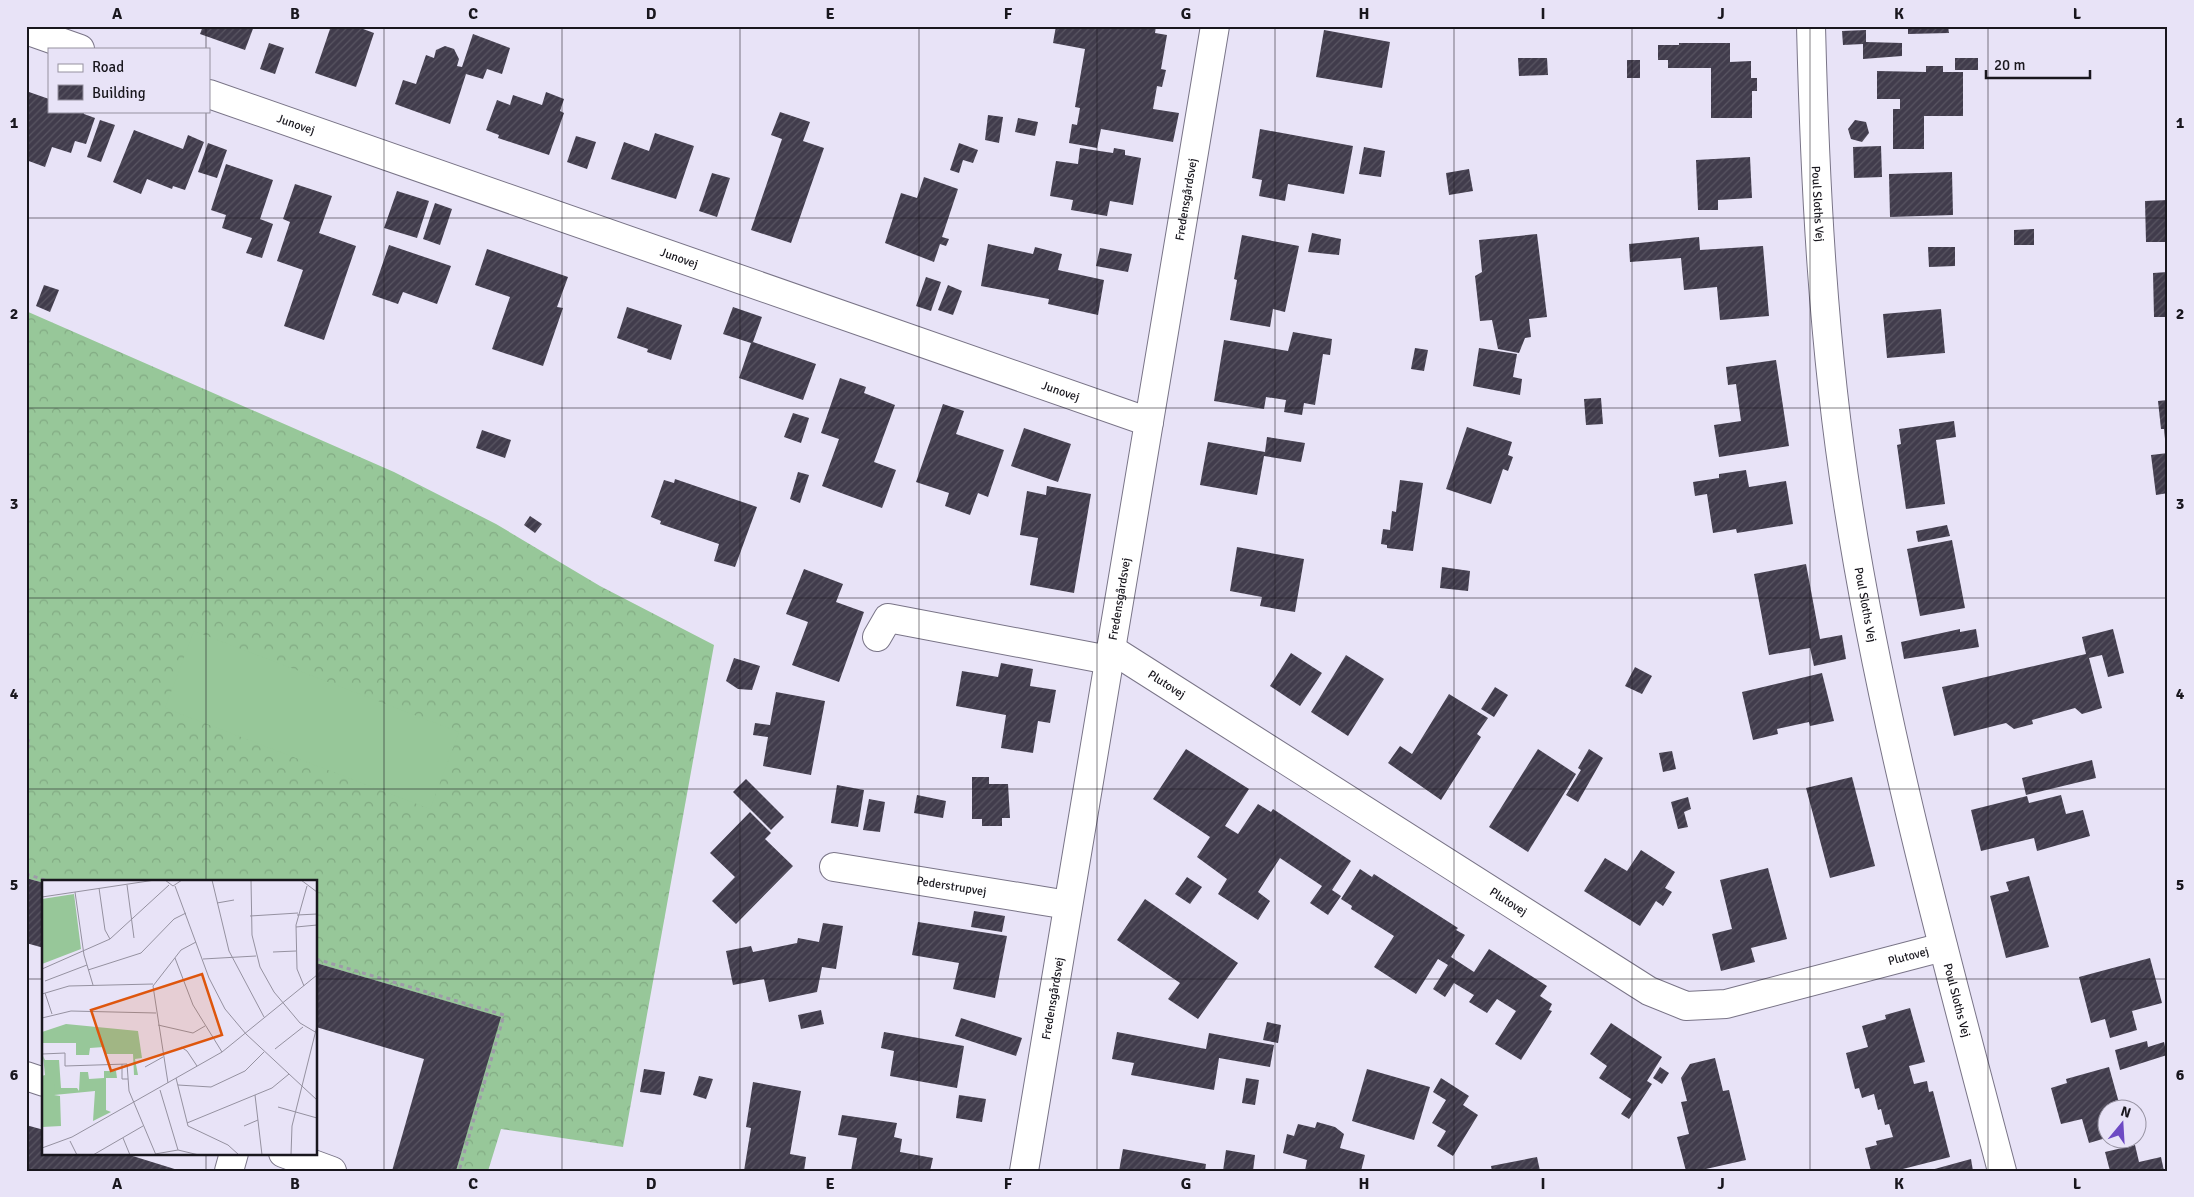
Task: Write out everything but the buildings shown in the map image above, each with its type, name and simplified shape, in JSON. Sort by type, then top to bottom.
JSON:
[{"type":"street","name":"Fredensgårdsvej","points":[[1024,1171],[1215,26]]},
{"type":"street","name":"Poul Sloths Vej","points":[[1811,26],[1814,163],[1827,339],[1848,504],[1876,662],[1943,947],[2002,1171]]},
{"type":"street","points":[[26,30],[77,48]]},
{"type":"street","name":"Junovej","points":[[210,94],[1149,422]]},
{"type":"street","points":[[877,637],[888,618],[1110,654]]},
{"type":"street","name":"Plutovej","points":[[1110,654],[1649,992],[1686,1006],[1726,1004],[1943,947]]},
{"type":"street","name":"Pederstrupvej","points":[[834,866],[1068,905]]},
{"type":"street","points":[[26,1076],[42,1081]]},
{"type":"street","points":[[229,1171],[234,1154]]},
{"type":"street","points":[[286,1154],[332,1171]]},
{"type":"path","points":[[26,740],[30,741],[26,754]]},
{"type":"path","points":[[26,874],[45,880]]},
{"type":"path","points":[[318,961],[504,1015],[459,1171]]},
{"type":"green space","points":[[26,311],[394,472],[496,524],[600,586],[714,645],[623,1147],[501,1129],[488,1171],[456,1171],[500,1017],[318,964],[318,880],[42,880],[42,882],[26,878]]},
{"type":"green space","points":[[194,631],[459,732],[430,809],[165,708]]}]
